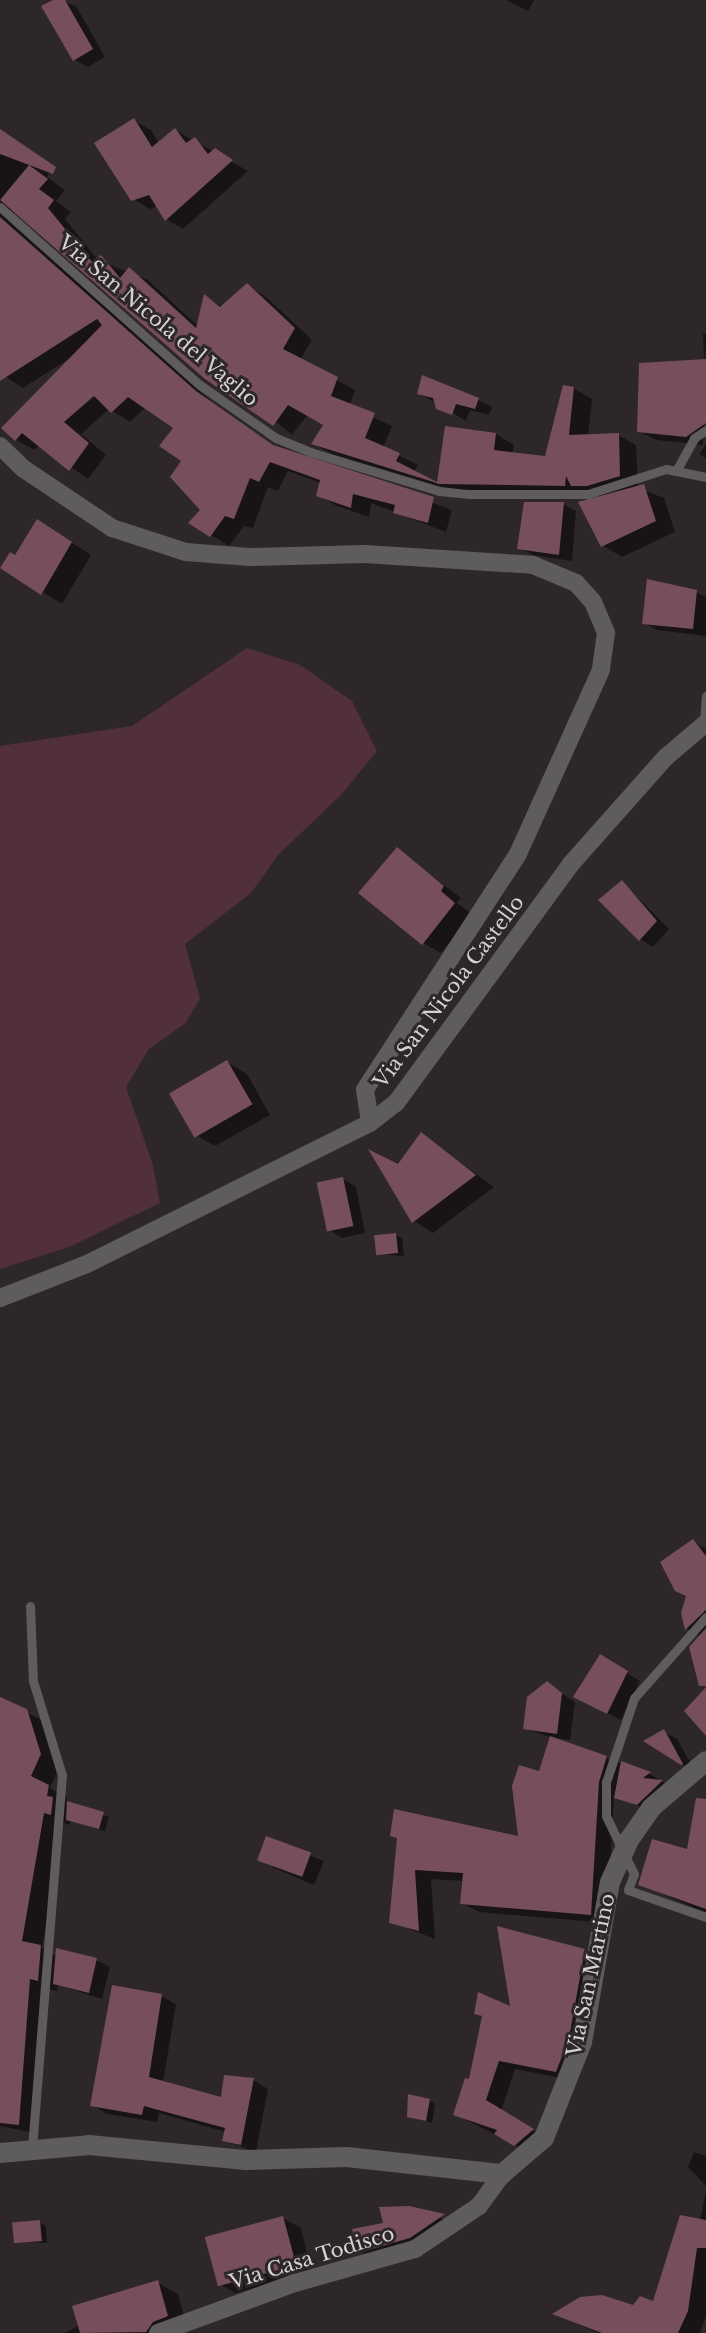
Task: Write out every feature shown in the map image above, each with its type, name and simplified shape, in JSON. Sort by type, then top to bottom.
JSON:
[{"type":"street","points":[[0,446],[24,469],[112,528],[186,552],[250,557],[381,555],[533,565],[576,583],[593,602],[606,633],[595,683],[518,854],[365,1090],[370,1123]]},
{"type":"street","name":"Via San Nicola Castello","points":[[0,1298],[87,1264],[370,1123],[396,1103],[570,865],[666,757],[705,723]]},
{"type":"street","name":"Via San Martino","points":[[502,2174],[544,2138],[582,2042],[610,1882],[651,1808],[706,1761]]},
{"type":"street","points":[[0,2153],[89,2145],[246,2160],[347,2157],[502,2174]]},
{"type":"street","name":"Via Casa Todisco","points":[[158,2333],[295,2283],[415,2249],[479,2206],[502,2174]]},
{"type":"lane","name":"Via San Nicola del Vaglio","points":[[0,207],[200,385],[276,438],[310,452],[439,491],[469,494],[574,496],[653,470],[706,477]]},
{"type":"lane","points":[[676,471],[694,438],[706,430]]},
{"type":"lane","points":[[705,723],[706,696]]},
{"type":"lane","points":[[30,1606],[33,1681],[62,1775],[32,2150]]},
{"type":"lane","points":[[706,1617],[634,1698],[606,1782],[606,1816],[619,1849],[634,1874],[628,1890],[706,1917]]},
{"type":"shaded area","points":[[247,648],[300,665],[352,701],[377,751],[341,795],[278,855],[251,893],[185,944],[200,998],[186,1023],[149,1049],[126,1087],[153,1165],[160,1203],[69,1247],[0,1269],[0,746],[132,726]]},
{"type":"building","points":[[53,0],[65,0],[93,49],[73,61],[41,6]]},
{"type":"building","points":[[134,118],[152,147],[175,128],[186,143],[195,137],[208,154],[215,148],[233,160],[165,221],[149,195],[131,201],[94,143]]},
{"type":"building","points":[[0,129],[56,167],[53,174],[0,154]]},
{"type":"building","points":[[29,165],[48,179],[39,189],[54,200],[48,208],[92,262],[101,255],[120,278],[129,267],[196,328],[204,294],[220,307],[247,283],[295,328],[283,349],[338,377],[331,396],[375,413],[365,438],[400,453],[396,461],[437,482],[445,426],[496,433],[494,450],[545,456],[563,385],[574,387],[569,435],[619,433],[620,476],[587,486],[571,486],[566,476],[565,486],[440,484],[311,444],[323,425],[288,405],[273,426],[205,379],[0,200]]},
{"type":"building","points":[[0,217],[196,391],[273,445],[434,497],[428,523],[393,513],[395,505],[353,494],[351,508],[316,496],[320,480],[270,462],[259,482],[250,478],[234,519],[225,516],[210,537],[188,523],[200,510],[170,477],[181,461],[159,446],[173,428],[128,397],[111,413],[94,396],[64,422],[89,443],[69,471],[22,433],[15,441],[1,428],[102,325],[97,319],[0,381]]},
{"type":"building","points":[[706,359],[706,423],[686,437],[637,432],[639,363]]},
{"type":"building","points":[[422,375],[479,398],[475,409],[456,404],[452,415],[436,409],[433,398],[417,394]]},
{"type":"building","points":[[644,484],[656,521],[601,547],[578,502]]},
{"type":"building","points":[[524,502],[564,502],[559,555],[517,549]]},
{"type":"building","points":[[37,519],[72,542],[41,595],[0,568],[10,552],[15,555]]},
{"type":"building","points":[[647,579],[697,590],[693,629],[642,624]]},
{"type":"building","points":[[397,847],[444,886],[441,891],[455,903],[422,945],[358,893]]},
{"type":"building","points":[[622,880],[657,921],[639,941],[598,900]]},
{"type":"building","points":[[227,1060],[252,1104],[194,1138],[169,1094]]},
{"type":"building","points":[[421,1132],[476,1175],[412,1223],[368,1149],[398,1164]]},
{"type":"building","points":[[343,1177],[353,1226],[327,1232],[317,1183]]},
{"type":"building","points":[[396,1233],[398,1253],[376,1255],[374,1235]]},
{"type":"building","points":[[693,1539],[706,1556],[706,1610],[685,1630],[681,1613],[686,1596],[675,1591],[660,1562]]},
{"type":"building","points":[[706,1628],[706,1686],[699,1686],[689,1647]]},
{"type":"building","points":[[600,1654],[628,1671],[607,1714],[573,1697]]},
{"type":"building","points":[[547,1681],[562,1693],[557,1734],[523,1729],[527,1697]]},
{"type":"building","points":[[706,1687],[706,1736],[684,1711]]},
{"type":"building","points":[[0,1697],[27,1709],[41,1754],[31,1776],[49,1785],[47,1796],[53,1797],[51,1815],[44,1813],[22,1941],[41,1945],[38,1981],[30,1979],[19,2125],[0,2123]]},
{"type":"building","points":[[664,1729],[683,1764],[643,1741]]},
{"type":"building","points":[[550,1736],[607,1756],[599,1782],[591,1915],[460,1904],[463,1873],[415,1870],[419,1931],[389,1923],[397,1838],[390,1836],[394,1809],[518,1836],[512,1786],[519,1765],[539,1771]]},
{"type":"building","points":[[621,1761],[651,1772],[643,1778],[663,1780],[637,1805],[614,1798]]},
{"type":"building","points":[[696,1798],[706,1799],[706,1909],[638,1885],[652,1839],[687,1849]]},
{"type":"building","points":[[67,1801],[104,1812],[99,1829],[66,1820]]},
{"type":"building","points":[[266,1836],[311,1852],[302,1877],[257,1860]]},
{"type":"building","points":[[497,1926],[585,1949],[569,2038],[556,2072],[499,2061],[486,2100],[534,2129],[514,2146],[494,2134],[497,2130],[453,2115],[465,2078],[469,2079],[482,2016],[474,2014],[478,1992],[510,2006]]},
{"type":"building","points":[[56,1948],[97,1958],[89,1993],[53,1984]]},
{"type":"building","points":[[112,1985],[162,1994],[149,2077],[221,2097],[224,2075],[254,2078],[241,2145],[222,2141],[225,2128],[144,2106],[142,2115],[90,2106]]},
{"type":"building","points":[[408,2094],[430,2099],[426,2121],[407,2117]]},
{"type":"building","points":[[409,2206],[445,2214],[410,2238],[358,2253],[352,2229],[383,2223],[379,2207]]},
{"type":"building","points":[[680,2215],[706,2220],[706,2248],[697,2248],[688,2311],[678,2333],[602,2333],[552,2314],[580,2297],[602,2295],[633,2305],[640,2296],[653,2301]]},
{"type":"building","points":[[283,2216],[296,2265],[218,2286],[205,2237]]},
{"type":"building","points":[[40,2220],[42,2241],[14,2243],[12,2222]]},
{"type":"building","points":[[158,2280],[168,2316],[153,2322],[146,2332],[80,2333],[72,2306]]}]
